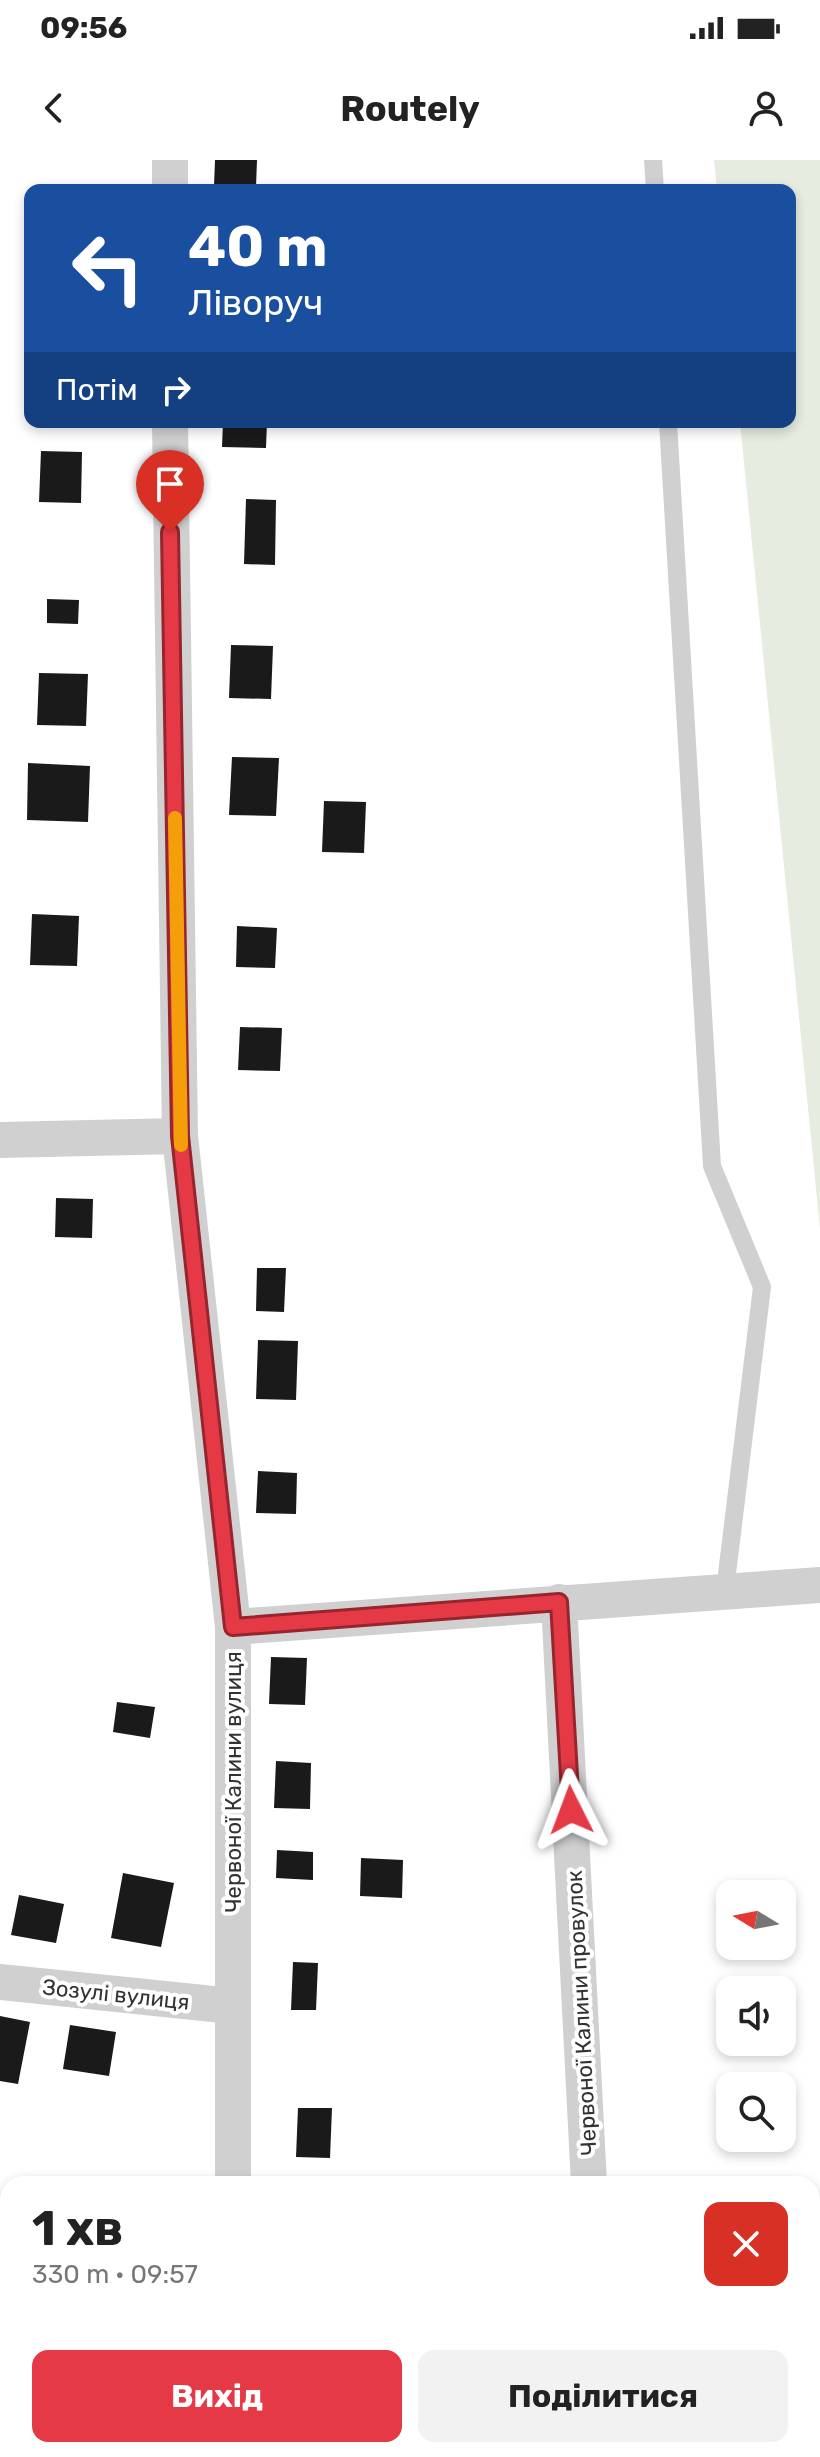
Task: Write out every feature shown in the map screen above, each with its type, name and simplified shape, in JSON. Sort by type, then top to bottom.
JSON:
[{"type":"street","points":[[170,160],[170,184]]},
{"type":"street","name":"Червоної Калини вулиця","points":[[170,428],[180,1136],[233,1627],[233,2176]]},
{"type":"street","points":[[0,1140],[180,1136]]},
{"type":"street","points":[[233,1627],[820,1585]]},
{"type":"street","name":"Червоної Калини провулок","points":[[559,1602],[589,2176]]},
{"type":"street","name":"Зозулі вулиця","points":[[0,1982],[232,2006]]},
{"type":"lane","points":[[653,160],[655,184]]},
{"type":"lane","points":[[668,428],[712,1166],[762,1287],[725,1590]]},
{"type":"shaded area","points":[[714,160],[820,160],[820,1229],[741,428],[796,428],[796,184],[716,184]]},
{"type":"building","points":[[215,160],[257,160],[256,184],[214,184]]},
{"type":"building","points":[[223,428],[267,428],[266,448],[222,447]]},
{"type":"building","points":[[41,451],[82,452],[81,503],[39,502]]},
{"type":"building","points":[[246,499],[276,500],[275,565],[244,564]]},
{"type":"building","points":[[47,599],[79,600],[78,624],[47,623]]},
{"type":"building","points":[[231,645],[273,646],[271,699],[229,698]]},
{"type":"building","points":[[39,673],[88,674],[86,726],[37,725]]},
{"type":"building","points":[[232,757],[279,758],[276,816],[229,815]]},
{"type":"building","points":[[28,763],[90,766],[88,822],[27,820]]},
{"type":"building","points":[[324,801],[366,802],[364,853],[322,852]]},
{"type":"building","points":[[32,914],[79,916],[77,966],[30,965]]},
{"type":"building","points":[[237,926],[277,928],[275,968],[236,967]]},
{"type":"building","points":[[240,1027],[282,1028],[280,1071],[238,1070]]},
{"type":"building","points":[[56,1198],[93,1199],[92,1238],[55,1237]]},
{"type":"building","points":[[257,1268],[286,1268],[284,1312],[256,1311]]},
{"type":"building","points":[[258,1340],[298,1341],[296,1400],[256,1399]]},
{"type":"building","points":[[258,1471],[297,1473],[296,1514],[256,1513]]},
{"type":"building","points":[[271,1657],[307,1658],[305,1705],[269,1704]]},
{"type":"building","points":[[117,1702],[155,1707],[150,1738],[113,1732]]},
{"type":"building","points":[[276,1761],[311,1763],[310,1809],[274,1808]]},
{"type":"building","points":[[277,1850],[313,1852],[313,1880],[276,1878]]},
{"type":"building","points":[[361,1858],[403,1860],[402,1898],[360,1896]]},
{"type":"building","points":[[123,1873],[174,1883],[161,1947],[111,1938]]},
{"type":"building","points":[[19,1895],[64,1904],[56,1943],[11,1935]]},
{"type":"building","points":[[293,1962],[318,1963],[316,2010],[291,2010]]},
{"type":"building","points":[[0,2016],[30,2022],[18,2084],[0,2081]]},
{"type":"building","points":[[70,2025],[116,2032],[109,2076],[63,2069]]},
{"type":"building","points":[[298,2108],[332,2108],[330,2158],[296,2157]]},
{"type":"slow traffic","points":[[175,818],[181,1145]]},
{"type":"route","points":[[170,532],[180,1136],[233,1627],[559,1602],[571,1810]]}]
